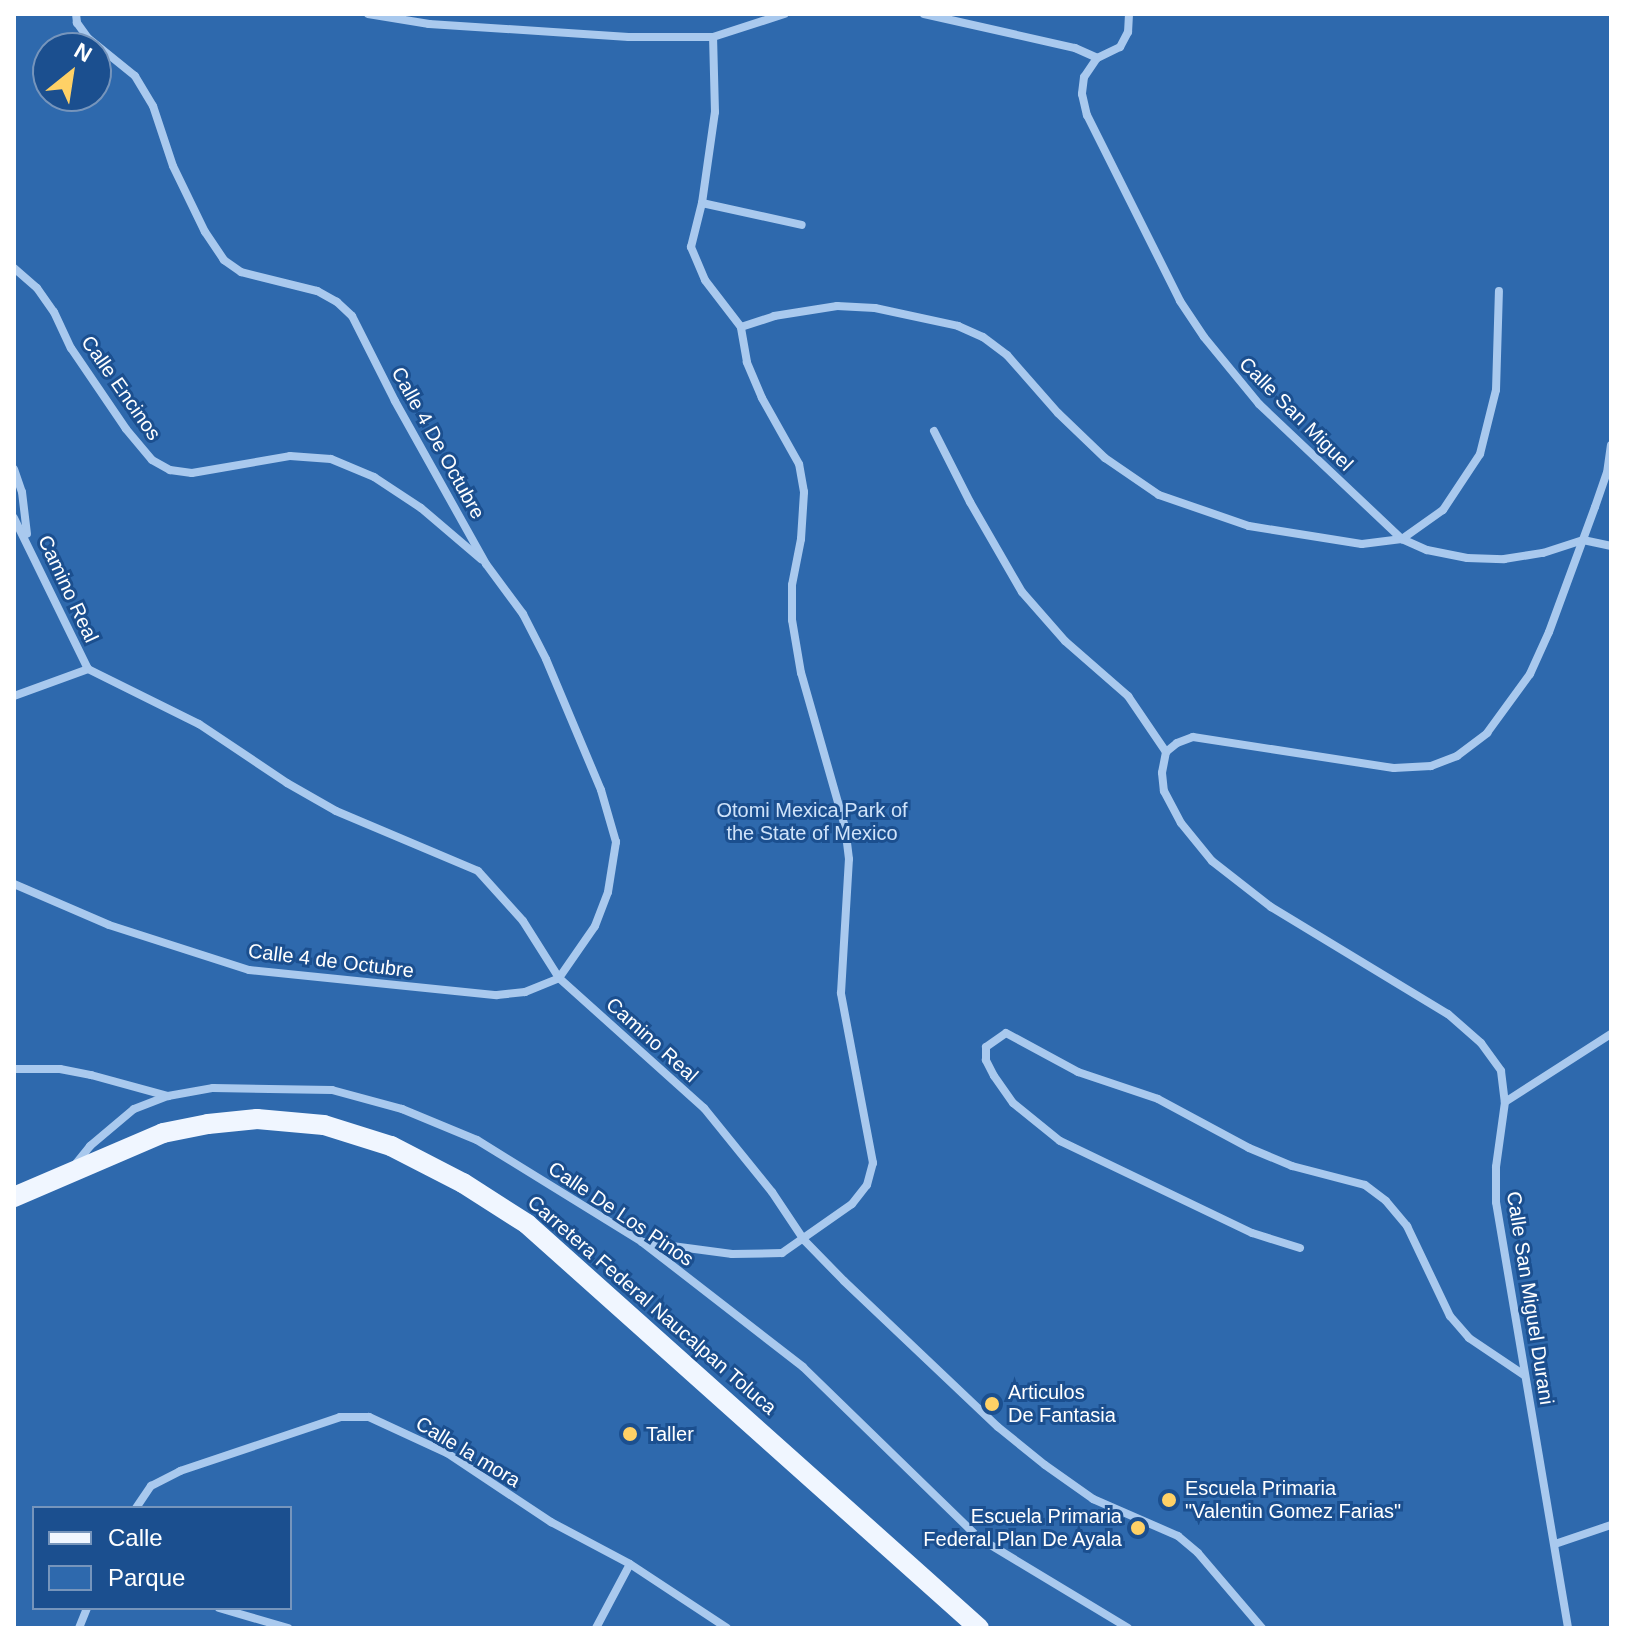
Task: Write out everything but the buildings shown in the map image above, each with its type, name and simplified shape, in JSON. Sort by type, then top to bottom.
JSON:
[{"type":"main road","name":"Carretera Federal Naucalpan Toluca","points":[[14,1197],[163,1133],[208,1124],[257,1119],[324,1125],[391,1146],[430,1164],[527,1224],[979,1628]]},
{"type":"street","name":"Calle 4 De Octubre","points":[[76,14],[77,23],[88,38],[135,76],[153,106],[173,166],[205,232],[224,260],[241,272],[317,291],[337,302],[352,316],[395,401],[486,564],[523,614],[546,659],[601,790],[616,842],[608,892],[595,926],[559,978]]},
{"type":"street","points":[[368,14],[429,24],[614,36],[713,37],[784,14]]},
{"type":"street","points":[[924,14],[1075,48],[1097,58]]},
{"type":"street","name":"Calle San Miguel","points":[[1129,14],[1128,32],[1120,47],[1097,58],[1084,77],[1082,94],[1087,115],[1180,301],[1259,404],[1402,539],[1427,550],[1467,558],[1504,559],[1543,553],[1583,540]]},
{"type":"street","points":[[642,1242],[760,1255],[782,1253],[852,1204],[867,1185],[873,1163],[841,993],[849,859],[845,827],[801,673],[792,620],[792,585],[801,539],[804,492],[799,464],[762,398],[747,362],[741,327],[695,261],[691,247],[702,203],[715,112],[713,37]]},
{"type":"street","points":[[702,203],[802,225]]},
{"type":"street","name":"Calle Encinos","points":[[14,268],[37,288],[54,312],[71,348],[126,429],[152,460],[170,470],[192,473],[290,456],[331,459],[374,477],[421,508],[486,564]]},
{"type":"street","points":[[741,327],[774,316],[837,306],[875,308],[958,326],[983,337],[1007,355],[1058,413],[1105,458],[1159,495],[1249,526],[1300,537],[1362,544],[1402,539],[1443,510],[1480,454],[1496,390],[1499,291]]},
{"type":"street","points":[[934,431],[970,502],[1022,592],[1065,641],[1128,696],[1166,752],[1177,743],[1193,737],[1394,768],[1431,766],[1457,756],[1487,733],[1530,674],[1549,632],[1607,473],[1611,445]]},
{"type":"street","points":[[14,469],[22,492],[27,539]]},
{"type":"street","name":"Camino Real","points":[[14,518],[27,539],[88,669],[199,724],[254,762],[336,811],[478,871],[523,921],[559,978],[704,1108],[772,1192],[804,1240],[998,1427],[1093,1499],[1178,1536],[1198,1553],[1262,1628]]},
{"type":"street","points":[[1583,540],[1611,546]]},
{"type":"street","points":[[14,696],[88,669]]},
{"type":"street","name":"Calle San Miguel Durani","points":[[1166,752],[1162,773],[1164,791],[1181,823],[1212,861],[1271,907],[1448,1014],[1481,1043],[1501,1071],[1505,1102],[1496,1167],[1496,1202],[1568,1628]]},
{"type":"street","name":"Calle 4 de Octubre","points":[[14,884],[109,925],[249,970],[469,995],[525,992],[559,978]]},
{"type":"street","points":[[1300,1248],[1252,1233],[1060,1141],[1013,1103],[990,1068],[986,1047],[1006,1033],[1078,1072],[1158,1099],[1249,1148],[1292,1166],[1365,1185],[1386,1201],[1407,1226],[1450,1316],[1459,1327],[1469,1338],[1524,1375]]},
{"type":"street","points":[[1505,1102],[1611,1034]]},
{"type":"street","points":[[14,1069],[60,1069],[168,1096]]},
{"type":"street","name":"Calle De Los Pinos","points":[[69,1172],[119,1118],[168,1096],[213,1088],[253,1086],[332,1090],[402,1109],[477,1140],[642,1242],[803,1367],[979,1538],[1128,1628]]},
{"type":"street","name":"Calle la mora","points":[[137,1506],[151,1486],[180,1471],[340,1417],[369,1417],[447,1453],[551,1522],[630,1564],[727,1628]]},
{"type":"street","points":[[1555,1544],[1611,1525]]},
{"type":"street","points":[[596,1628],[630,1564]]},
{"type":"street","points":[[226,1610],[288,1628]]},
{"type":"green space","name":"Otomi Mexica Park of the State of Mexico","points":[[14,14],[1611,14],[1611,1628],[14,1628]]},
{"type":"place","name":"Articulos De Fantasia","points":[[992,1404]]},
{"type":"place","name":"Taller","points":[[630,1434]]},
{"type":"place","name":"Escuela Primaria \"Valentin Gomez Farias\"","points":[[1169,1500]]},
{"type":"place","name":"Escuela Primaria Federal Plan De Ayala","points":[[1138,1528]]}]
